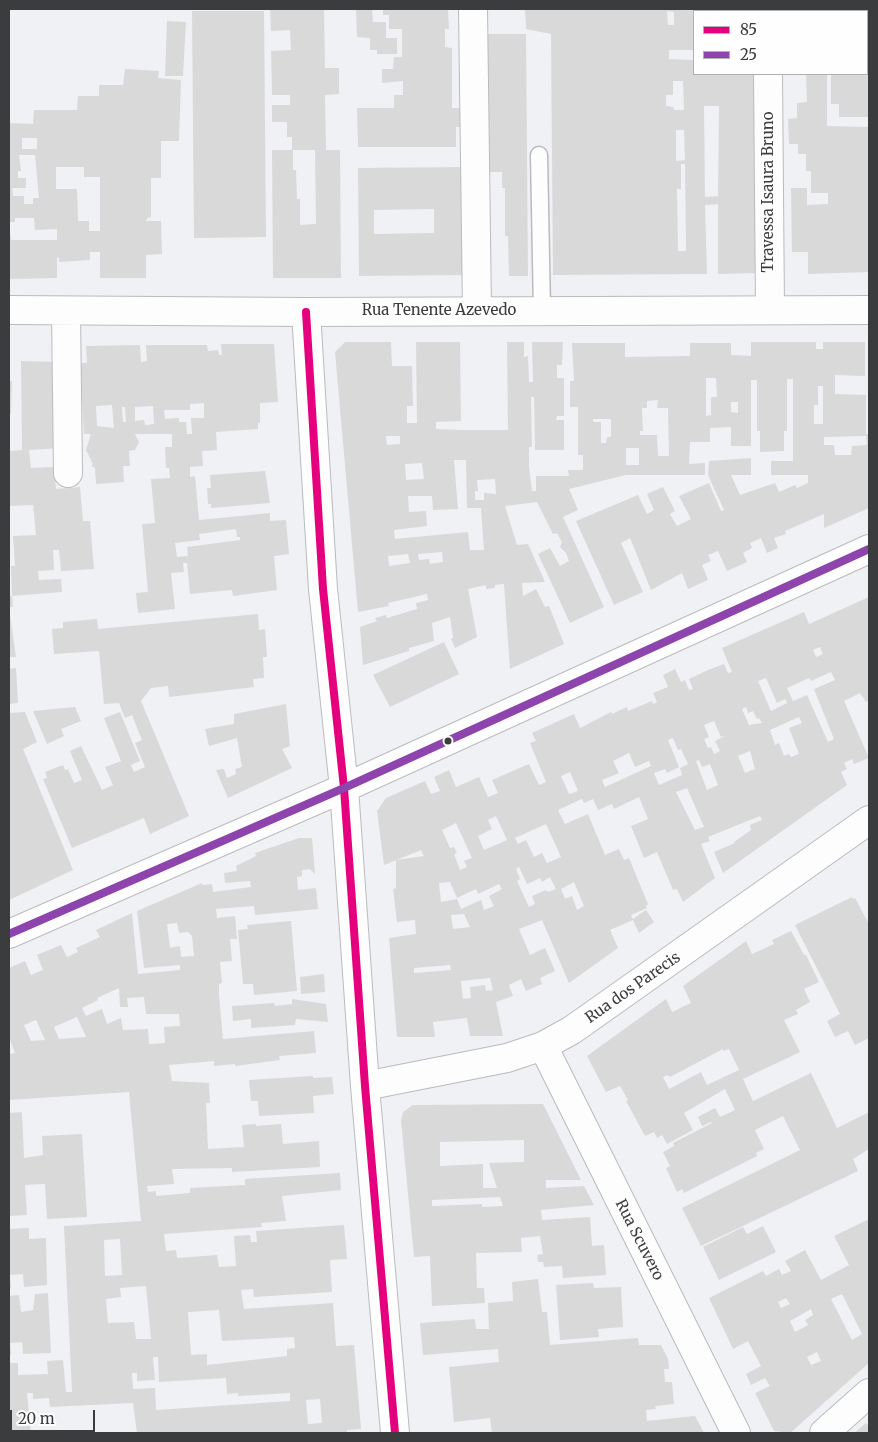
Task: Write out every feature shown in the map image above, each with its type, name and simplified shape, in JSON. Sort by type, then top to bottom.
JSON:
[{"type":"street","points":[[473,9],[477,310]]},
{"type":"street","name":"Travessa Isaura Bruno","points":[[768,75],[770,310]]},
{"type":"street","name":"Rua Tenente Azevedo","points":[[9,310],[306,312],[869,310]]},
{"type":"street","points":[[66,310],[68,473]]},
{"type":"street","points":[[306,312],[323,589],[344,788],[365,1086],[395,1433]]},
{"type":"street","points":[[9,934],[344,788],[869,549]]},
{"type":"street","name":"Rua dos Parecis","points":[[365,1086],[507,1058],[543,1046],[580,1024],[869,820]]},
{"type":"street","name":"Rua Scuvero","points":[[543,1046],[736,1433]]},
{"type":"street","points":[[824,1433],[869,1393]]},
{"type":"lane","points":[[539,155],[542,311]]},
{"type":"building","points":[[270,9],[324,9],[325,68],[339,68],[339,94],[325,95],[326,150],[340,150],[341,278],[273,278],[272,150],[292,150],[292,137],[287,137],[287,122],[272,122],[272,105],[290,105],[290,95],[272,95],[271,51],[291,50],[290,30],[271,31]],"holes":[[[293,150],[315,150],[316,224],[300,225],[300,199],[297,199],[296,170],[293,170]]]},
{"type":"building","points":[[356,9],[372,9],[373,22],[386,22],[386,38],[397,38],[397,54],[377,54],[377,50],[370,50],[370,38],[357,37]]},
{"type":"building","points":[[383,9],[448,9],[449,29],[445,29],[445,47],[452,48],[452,108],[467,108],[467,127],[456,127],[456,147],[358,147],[357,108],[394,108],[394,95],[403,95],[403,81],[382,83],[382,69],[393,69],[394,57],[402,57],[402,29],[389,29],[389,15],[383,15]]},
{"type":"building","points":[[525,9],[756,9],[693,10],[693,50],[669,50],[669,59],[693,60],[693,75],[757,75],[760,273],[718,274],[718,204],[705,205],[707,274],[553,275],[551,34],[526,29]],"holes":[[[667,11],[674,12],[674,25],[668,25]],[[673,81],[683,81],[684,110],[674,110],[673,107],[666,106],[666,95],[673,95]],[[704,106],[719,106],[718,196],[705,197]],[[676,130],[684,130],[685,160],[676,161]],[[681,164],[685,164],[686,251],[678,251],[677,189],[681,189]]]},
{"type":"building","points":[[869,9],[869,20],[868,10],[831,10]]},
{"type":"building","points":[[192,11],[264,11],[266,237],[194,238]]},
{"type":"building","points":[[167,21],[186,22],[183,76],[165,76]]},
{"type":"building","points":[[484,34],[526,34],[528,276],[509,276],[508,236],[505,236],[505,188],[502,188],[502,172],[485,172]]},
{"type":"building","points":[[125,69],[159,71],[158,78],[181,80],[179,141],[161,141],[161,178],[151,178],[151,217],[147,218],[146,221],[161,221],[162,254],[146,255],[146,278],[100,278],[100,252],[90,252],[90,260],[59,262],[59,257],[57,258],[57,278],[9,279],[9,227],[11,240],[57,240],[57,229],[35,230],[34,218],[15,218],[15,222],[9,222],[9,123],[33,124],[34,110],[77,110],[78,96],[99,96],[99,85],[123,85]],"holes":[[[22,138],[37,138],[37,149],[22,149]],[[19,155],[35,155],[39,198],[33,198],[33,204],[24,204],[24,196],[13,196],[12,188],[26,188],[26,178],[18,178],[18,171],[21,171]],[[56,167],[84,167],[84,177],[100,177],[100,231],[89,231],[89,221],[78,221],[77,189],[56,189]]]},
{"type":"building","points":[[869,71],[869,117],[839,117],[839,104],[831,104],[831,75],[868,75]]},
{"type":"building","points":[[806,75],[827,75],[827,126],[869,127],[869,272],[808,274],[808,252],[792,252],[791,188],[807,188],[807,205],[828,204],[828,193],[811,193],[811,171],[806,171],[806,154],[798,154],[798,144],[789,144],[788,119],[797,118],[797,103],[807,102]]},
{"type":"building","points":[[468,167],[468,275],[359,276],[358,168]],"holes":[[[434,209],[434,233],[374,234],[374,210]]]},
{"type":"building","points":[[345,342],[391,342],[392,366],[412,366],[413,406],[407,406],[407,423],[417,423],[416,342],[460,342],[461,421],[436,422],[436,429],[508,430],[507,342],[524,342],[524,357],[528,356],[529,382],[533,382],[532,342],[563,342],[562,365],[557,365],[557,378],[564,378],[564,416],[557,416],[556,420],[564,420],[564,450],[535,450],[534,397],[531,397],[532,447],[529,447],[529,466],[532,491],[536,491],[536,476],[569,476],[568,470],[583,470],[583,455],[578,455],[578,407],[570,407],[570,381],[574,381],[572,343],[625,343],[625,357],[690,356],[690,343],[731,343],[731,355],[751,356],[751,342],[816,342],[816,349],[823,349],[823,342],[865,342],[865,376],[835,375],[835,394],[866,395],[866,434],[869,434],[869,508],[824,528],[824,514],[785,531],[786,534],[774,538],[778,548],[767,553],[761,538],[750,543],[752,548],[743,553],[747,562],[727,571],[718,551],[708,555],[711,561],[702,565],[708,580],[688,589],[682,573],[651,590],[630,538],[621,543],[643,592],[614,605],[576,521],[638,495],[647,514],[654,510],[647,494],[663,487],[675,511],[670,514],[677,526],[691,519],[679,496],[709,483],[721,511],[724,510],[708,475],[709,461],[751,458],[751,475],[731,475],[740,495],[775,483],[779,492],[795,485],[797,488],[808,483],[808,475],[771,475],[771,461],[793,461],[793,379],[787,379],[787,431],[784,431],[784,451],[760,452],[760,431],[757,431],[757,380],[751,380],[751,446],[731,446],[731,427],[710,428],[710,442],[690,442],[689,464],[705,463],[705,475],[626,475],[569,489],[578,510],[563,517],[604,607],[570,623],[538,554],[550,548],[560,566],[569,561],[566,553],[560,547],[562,542],[557,533],[553,534],[537,502],[505,506],[517,545],[528,544],[545,582],[522,583],[523,596],[536,589],[545,607],[549,606],[564,644],[510,669],[504,584],[486,589],[486,585],[468,589],[477,637],[455,648],[451,639],[453,638],[450,617],[432,623],[434,641],[363,665],[360,627],[377,621],[375,618],[386,615],[387,618],[417,609],[416,603],[428,600],[427,594],[388,603],[389,606],[358,612],[335,352]],"holes":[[[706,378],[716,378],[717,397],[711,397],[711,415],[706,416]],[[818,386],[823,386],[823,424],[814,424],[814,405],[818,405]],[[658,400],[657,408],[668,408],[669,456],[658,456],[657,435],[640,435],[640,431],[643,431],[642,408],[647,408],[647,401]],[[731,402],[738,402],[738,413],[731,412]],[[593,419],[611,419],[611,437],[607,437],[606,443],[601,443],[601,422],[593,422]],[[386,436],[400,436],[400,444],[387,445]],[[866,436],[867,445],[852,446],[851,455],[835,455],[834,445],[824,445],[824,437]],[[626,448],[639,448],[639,465],[626,465]],[[454,460],[466,460],[467,508],[481,508],[484,550],[470,550],[468,532],[395,539],[394,530],[427,526],[426,511],[409,512],[408,496],[432,496],[433,510],[458,509]],[[422,463],[424,479],[406,480],[405,464]],[[495,479],[496,494],[484,493],[484,500],[475,500],[475,491],[478,491],[477,480]],[[442,552],[443,562],[430,564],[429,559],[419,560],[418,554]],[[408,554],[410,563],[389,566],[388,556]]]},
{"type":"building","points":[[221,344],[274,344],[278,402],[260,403],[260,423],[258,423],[258,429],[216,432],[217,450],[202,451],[203,466],[190,467],[190,477],[195,476],[199,520],[270,513],[270,521],[286,520],[289,554],[274,556],[277,590],[233,596],[232,590],[190,594],[187,563],[183,563],[184,572],[171,573],[175,609],[138,613],[136,593],[148,592],[142,524],[155,523],[151,479],[170,478],[169,468],[166,468],[165,447],[172,447],[172,434],[135,434],[139,442],[135,450],[129,451],[130,466],[123,466],[124,482],[96,484],[95,468],[91,466],[93,464],[86,450],[91,434],[84,434],[80,363],[87,363],[86,346],[140,345],[141,362],[147,361],[146,345],[207,345],[208,351],[218,350],[219,355],[222,355]],"holes":[[[204,403],[204,418],[191,418],[192,434],[187,434],[186,422],[179,422],[179,418],[165,419],[164,410],[190,410],[190,404]],[[112,405],[114,428],[97,426],[96,406]],[[153,406],[154,424],[145,425],[144,420],[135,421],[135,407]],[[122,407],[125,407],[126,422],[123,422]],[[236,529],[237,537],[240,537],[240,540],[187,547],[188,556],[177,557],[175,543],[200,540],[199,534]]]},
{"type":"building","points":[[21,361],[57,362],[64,448],[29,450],[31,468],[54,467],[56,489],[80,487],[83,521],[90,521],[94,569],[61,571],[59,550],[53,550],[54,570],[38,571],[39,580],[61,579],[62,592],[12,596],[11,566],[15,566],[13,536],[36,535],[33,505],[9,506],[9,451],[22,450]]},
{"type":"building","points":[[9,381],[12,381],[11,414],[9,414]]},
{"type":"building","points":[[265,471],[270,503],[211,508],[211,504],[208,504],[207,488],[211,488],[210,475]]},
{"type":"building","points":[[9,596],[12,596],[13,607],[9,607]]},
{"type":"building","points":[[869,597],[869,700],[866,702],[860,693],[844,701],[869,758],[854,764],[852,759],[844,763],[847,769],[841,772],[847,785],[723,873],[714,852],[735,843],[751,830],[750,825],[762,820],[760,816],[708,837],[710,841],[701,844],[715,878],[683,902],[677,889],[673,890],[657,852],[644,858],[631,826],[648,819],[639,797],[614,809],[612,804],[598,810],[593,799],[584,803],[582,799],[558,810],[565,824],[588,814],[605,855],[619,849],[624,860],[629,858],[648,904],[647,908],[631,915],[633,919],[646,910],[654,922],[639,933],[633,920],[610,930],[618,948],[569,983],[542,920],[519,929],[530,955],[545,948],[555,971],[540,978],[542,984],[526,991],[521,979],[509,985],[513,996],[496,1002],[503,1036],[470,1036],[467,1018],[433,1022],[435,1037],[397,1037],[389,938],[416,934],[415,920],[397,922],[393,889],[396,888],[396,860],[384,865],[377,811],[386,798],[425,781],[431,794],[440,791],[434,777],[449,770],[456,787],[479,777],[488,797],[498,793],[492,780],[529,764],[539,785],[546,782],[530,743],[536,741],[532,733],[574,714],[580,728],[611,712],[612,714],[627,707],[628,711],[652,701],[653,704],[657,702],[653,693],[668,687],[663,675],[675,669],[681,682],[685,680],[689,690],[693,689],[689,679],[708,670],[724,664],[728,673],[732,672],[722,648],[804,612],[809,624]],"holes":[[[820,647],[823,654],[816,657],[813,650]],[[831,672],[835,680],[814,689],[834,739],[828,742],[807,695],[793,701],[787,688],[809,678],[811,681]],[[766,678],[777,703],[785,699],[787,703],[771,711],[758,681]],[[746,707],[748,713],[753,711],[757,719],[759,718],[762,723],[749,725],[742,709]],[[799,717],[802,723],[789,728],[799,754],[791,757],[789,754],[784,756],[779,743],[775,745],[770,730]],[[714,721],[721,737],[725,736],[715,741],[720,751],[714,754],[711,747],[708,748],[704,739],[709,737],[704,725]],[[673,738],[678,750],[681,749],[688,764],[680,768],[682,775],[659,785],[654,773],[665,769],[667,773],[679,767],[668,740]],[[750,751],[755,769],[745,773],[738,756]],[[629,753],[635,767],[649,761],[651,766],[605,787],[602,780],[619,773],[613,761]],[[699,760],[702,767],[710,764],[718,785],[707,790],[696,761]],[[570,772],[578,791],[569,794],[561,776]],[[687,788],[704,827],[695,830],[676,792]],[[496,816],[507,840],[484,850],[478,836],[492,829],[488,820]],[[456,823],[472,858],[464,861],[467,867],[460,870],[454,854],[457,853],[454,847],[450,848],[442,830]],[[546,824],[561,857],[547,863],[542,853],[534,857],[526,840],[518,844],[515,838]],[[421,850],[424,856],[397,860]],[[519,867],[527,884],[540,878],[542,882],[550,877],[556,889],[548,892],[546,890],[532,896],[535,904],[529,907],[517,881],[520,879],[516,869]],[[450,882],[457,898],[476,889],[478,894],[499,884],[502,889],[489,896],[494,906],[484,910],[481,900],[461,909],[457,899],[441,902],[439,883]],[[574,882],[584,906],[577,910],[572,896],[565,899],[561,889]],[[464,914],[470,927],[453,929],[451,915]],[[450,965],[451,970],[414,973],[414,968]],[[490,978],[493,990],[486,991],[485,985],[470,987],[471,998],[463,999],[461,981]]]},
{"type":"building","points":[[10,614],[16,657],[9,657]]},
{"type":"building","points":[[258,614],[259,630],[265,629],[267,657],[263,657],[264,678],[253,679],[254,687],[169,697],[168,686],[151,688],[141,701],[189,816],[150,834],[144,818],[72,848],[43,779],[47,778],[45,772],[63,765],[65,770],[68,769],[74,783],[82,780],[70,751],[81,746],[102,790],[113,785],[105,767],[121,761],[104,718],[120,712],[140,761],[131,765],[134,772],[145,767],[135,743],[142,740],[132,715],[125,718],[119,703],[104,704],[99,651],[54,654],[52,629],[63,628],[63,622],[97,619],[98,629]]},
{"type":"building","points":[[444,642],[459,674],[390,707],[373,675]]},
{"type":"building","points":[[16,668],[18,703],[9,704],[9,669]]},
{"type":"building","points":[[286,704],[290,746],[282,749],[292,768],[228,798],[216,770],[224,769],[227,778],[236,774],[235,769],[242,767],[237,738],[209,746],[205,729],[234,724],[234,714]]},
{"type":"building","points":[[75,707],[81,721],[61,729],[64,736],[47,744],[33,711]]},
{"type":"building","points":[[25,712],[37,742],[23,749],[73,870],[9,900],[9,713]]},
{"type":"building","points":[[299,838],[312,838],[315,874],[310,869],[302,870],[302,876],[297,877],[298,890],[316,888],[318,909],[255,915],[254,906],[216,909],[217,918],[235,916],[237,939],[230,939],[232,961],[220,962],[222,983],[219,984],[219,996],[223,1039],[314,1031],[316,1053],[279,1056],[280,1060],[235,1066],[235,1064],[214,1066],[214,1061],[169,1065],[172,1081],[209,1083],[210,1103],[206,1103],[208,1149],[244,1147],[242,1125],[281,1124],[283,1144],[319,1141],[320,1167],[232,1172],[232,1168],[172,1169],[174,1184],[147,1186],[148,1192],[156,1191],[156,1196],[190,1193],[190,1188],[245,1185],[245,1179],[340,1173],[341,1190],[282,1196],[286,1221],[261,1223],[262,1227],[164,1234],[166,1251],[176,1250],[177,1258],[217,1255],[219,1267],[236,1266],[234,1236],[250,1235],[251,1242],[257,1242],[256,1231],[344,1225],[347,1259],[330,1260],[332,1292],[254,1297],[253,1289],[241,1290],[244,1309],[333,1303],[336,1346],[354,1345],[361,1429],[347,1430],[347,1433],[137,1433],[133,1403],[50,1407],[49,1398],[33,1399],[33,1393],[27,1393],[31,1433],[9,1433],[9,1363],[18,1363],[18,1375],[48,1374],[47,1361],[63,1360],[66,1392],[72,1392],[64,1226],[141,1221],[129,1092],[9,1100],[9,1054],[15,1053],[9,1037],[9,968],[25,961],[31,975],[43,970],[37,955],[61,945],[67,957],[78,952],[76,948],[100,937],[96,930],[132,913],[138,974],[180,970],[180,965],[144,968],[137,911],[202,883],[202,885],[212,884],[213,892],[251,887],[250,881],[225,883],[224,873],[237,871],[236,866],[256,856],[255,853]],"holes":[[[177,923],[179,933],[188,932],[192,936],[194,956],[181,957],[180,946],[170,948],[167,924]],[[119,988],[120,1007],[128,1007],[127,998],[144,997],[146,1014],[179,1014],[180,1026],[164,1027],[165,1043],[149,1044],[148,1029],[123,1030],[121,1018],[107,1024],[102,1009],[86,1016],[82,1008],[98,1000],[97,998]],[[77,1017],[86,1037],[59,1039],[54,1027]],[[36,1020],[45,1040],[31,1041],[24,1025]],[[120,1239],[122,1275],[105,1276],[104,1240]],[[146,1286],[151,1339],[136,1339],[134,1322],[108,1323],[106,1299],[121,1297],[120,1288]],[[219,1310],[222,1341],[294,1337],[295,1348],[287,1349],[287,1356],[207,1365],[207,1354],[191,1355],[188,1312]],[[153,1357],[158,1357],[159,1382],[226,1378],[227,1394],[238,1393],[238,1396],[290,1393],[290,1401],[156,1410],[155,1388],[133,1389],[132,1373],[137,1373],[137,1381],[155,1380]],[[320,1399],[322,1423],[308,1424],[306,1400]]]},
{"type":"building","points":[[852,897],[852,899],[855,898],[869,924],[869,1038],[855,1045],[848,1031],[835,1037],[827,1021],[840,1014],[795,925]]},
{"type":"building","points":[[291,921],[297,991],[254,995],[253,984],[243,984],[238,930],[248,929],[247,925]]},
{"type":"building","points":[[791,931],[804,955],[806,955],[819,982],[804,989],[810,1002],[796,1010],[798,1014],[784,1020],[800,1052],[743,1079],[753,1101],[811,1073],[837,1128],[869,1112],[869,1149],[853,1159],[858,1171],[701,1246],[682,1208],[800,1150],[783,1116],[755,1130],[764,1149],[756,1153],[757,1156],[684,1193],[682,1189],[677,1192],[666,1168],[670,1166],[663,1152],[674,1146],[673,1143],[712,1123],[702,1126],[698,1117],[715,1108],[720,1117],[735,1110],[725,1089],[684,1113],[693,1130],[667,1144],[662,1135],[657,1138],[654,1132],[645,1136],[620,1086],[606,1092],[587,1056],[666,999],[672,1012],[691,1003],[683,986],[746,941],[752,954],[774,944],[772,940]],"holes":[[[723,1049],[723,1051],[729,1049],[739,1070],[707,1085],[701,1072],[669,1089],[663,1077],[668,1075],[670,1077]]]},
{"type":"building","points":[[324,974],[325,992],[301,994],[300,977]]},
{"type":"building","points":[[292,999],[326,1004],[328,1022],[296,1019],[295,1025],[251,1028],[251,1019],[233,1021],[232,1006],[274,1003],[275,1006],[292,1004]]},
{"type":"building","points":[[313,1076],[313,1078],[332,1077],[334,1094],[313,1096],[314,1113],[259,1116],[258,1101],[251,1101],[249,1080]]},
{"type":"building","points":[[543,1104],[581,1180],[546,1180],[546,1188],[584,1186],[594,1205],[541,1210],[542,1220],[590,1217],[592,1246],[604,1245],[606,1275],[563,1278],[562,1266],[544,1267],[543,1262],[538,1262],[537,1255],[543,1254],[540,1236],[521,1238],[522,1252],[476,1253],[477,1288],[484,1288],[485,1303],[432,1306],[430,1256],[414,1257],[401,1120],[403,1112],[413,1105]],"holes":[[[524,1140],[524,1162],[489,1163],[497,1188],[483,1188],[483,1164],[440,1166],[440,1142]],[[500,1197],[503,1206],[482,1207],[482,1204],[432,1206],[432,1200]]]},
{"type":"building","points":[[22,1112],[24,1158],[43,1155],[42,1136],[82,1134],[87,1217],[47,1219],[45,1184],[25,1185],[27,1215],[9,1216],[9,1113]]},
{"type":"building","points":[[869,1219],[869,1363],[790,1433],[774,1431],[755,1393],[770,1386],[765,1378],[751,1385],[746,1374],[761,1366],[748,1341],[733,1349],[709,1298],[763,1271],[766,1276],[779,1269],[782,1275],[791,1271],[785,1261],[805,1250],[821,1280],[849,1265],[834,1236]],"holes":[[[842,1294],[862,1334],[852,1340],[831,1299]],[[786,1298],[790,1304],[781,1308],[778,1302]],[[811,1309],[813,1315],[805,1320],[808,1325],[795,1332],[790,1321]],[[817,1352],[821,1361],[811,1365],[807,1357]]]},
{"type":"building","points":[[763,1226],[776,1252],[719,1280],[703,1247],[743,1227],[747,1234]]},
{"type":"building","points":[[29,1228],[29,1239],[46,1238],[47,1285],[24,1287],[23,1274],[10,1275],[11,1288],[9,1288],[9,1229]]},
{"type":"building","points":[[538,1279],[542,1312],[547,1312],[550,1345],[638,1338],[639,1345],[661,1345],[668,1359],[669,1369],[664,1369],[665,1382],[672,1382],[674,1404],[655,1406],[656,1409],[646,1410],[647,1421],[695,1416],[704,1433],[492,1433],[490,1418],[454,1422],[449,1367],[499,1362],[498,1349],[423,1355],[420,1323],[475,1319],[476,1329],[489,1329],[488,1303],[513,1301],[512,1282]]},
{"type":"building","points":[[593,1283],[594,1288],[621,1287],[623,1327],[598,1329],[599,1337],[560,1340],[556,1285]]},
{"type":"building","points":[[48,1293],[51,1353],[23,1354],[22,1342],[10,1343],[11,1355],[9,1355],[9,1296],[19,1295],[21,1312],[33,1310],[35,1294]]},
{"type":"building","points":[[866,1423],[869,1426],[869,1433],[854,1433]]},
{"type":"transit line","name":"85","points":[[306,312],[323,589],[344,788],[365,1086],[395,1433]]},
{"type":"transit line","name":"25","points":[[9,934],[344,788],[869,549]]}]
